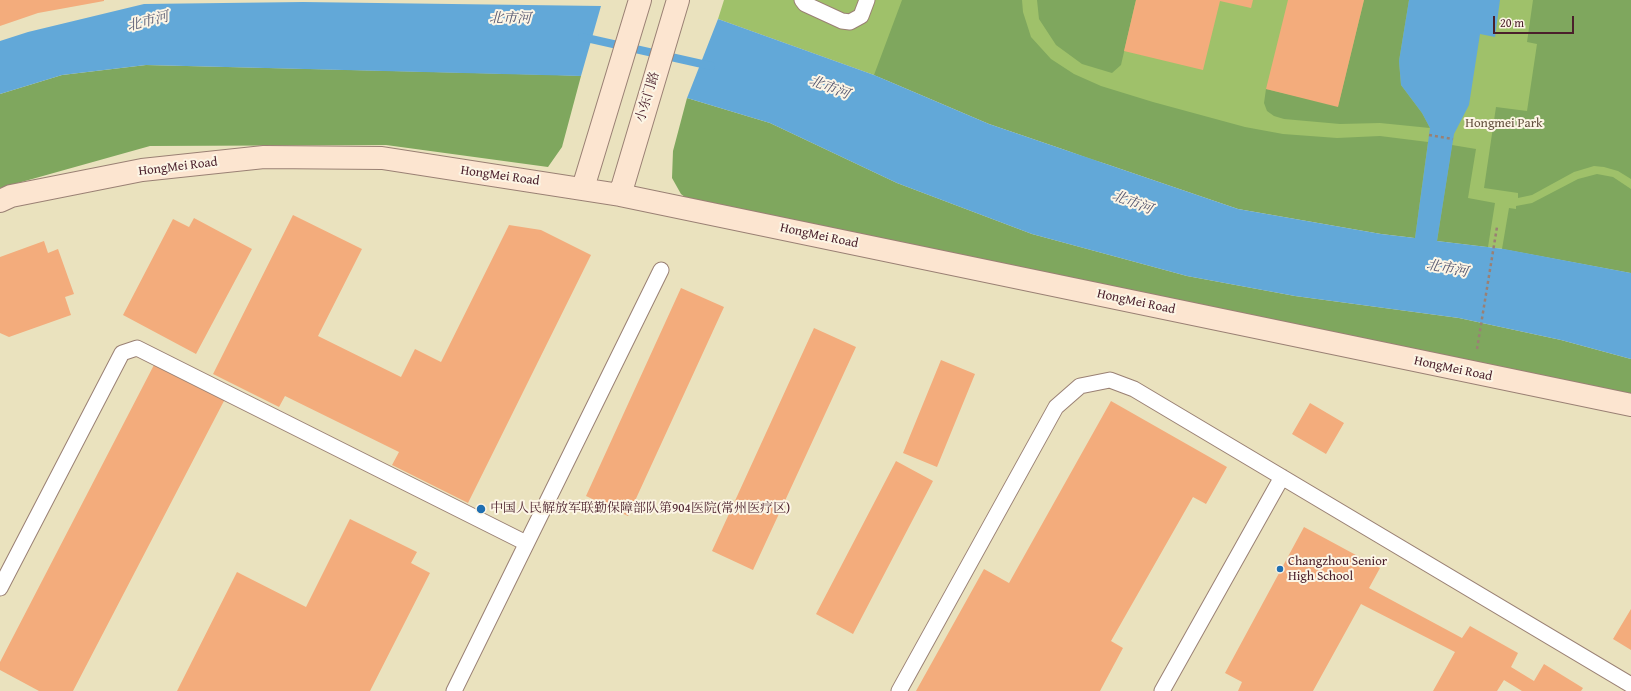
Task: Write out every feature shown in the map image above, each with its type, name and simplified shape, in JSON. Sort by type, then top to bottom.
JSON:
[{"type":"street","points":[[584,188],[639,6]]},
{"type":"street","name":"小东门路","points":[[620,195],[675,9]]},
{"type":"street","name":"HongMei Road","points":[[0,201],[11,196],[142,170],[264,157],[382,158],[584,188],[620,195],[1631,405]]},
{"type":"lane","points":[[802,0],[806,4],[850,22],[861,16],[867,0]]},
{"type":"lane","points":[[454,691],[661,270]]},
{"type":"lane","points":[[0,588],[122,353],[137,348],[526,543]]},
{"type":"lane","points":[[899,691],[1056,407],[1080,386],[1110,380],[1134,388],[1631,685]]},
{"type":"lane","points":[[1162,691],[1282,477]]},
{"type":"path","points":[[1429,135],[1453,139]]},
{"type":"path","points":[[1479,334],[1497,227]]},
{"type":"green space","name":"Hongmei Park","points":[[724,0],[1631,0],[1631,273],[1504,249],[1415,238],[1092,160],[874,75],[718,19]]},
{"type":"green space","points":[[902,0],[1022,0],[1023,12],[1031,37],[1051,59],[1074,74],[1101,86],[1245,127],[1283,134],[1337,138],[1380,136],[1428,142],[1415,238],[1381,234],[1238,209],[989,124],[874,75]]},
{"type":"green space","points":[[1037,0],[1136,0],[1121,65],[1112,73],[1082,64],[1056,45],[1039,19]]},
{"type":"green space","points":[[1364,0],[1409,0],[1399,61],[1401,85],[1422,113],[1430,128],[1380,123],[1340,124],[1284,119],[1274,116],[1267,111],[1264,103],[1266,89],[1338,106]]},
{"type":"green space","points":[[1533,0],[1631,0],[1631,179],[1618,171],[1594,166],[1574,172],[1532,195],[1518,198],[1518,193],[1484,188],[1496,107],[1527,111],[1537,44],[1527,42]]},
{"type":"green space","points":[[146,65],[581,76],[562,147],[548,167],[386,145],[150,146],[0,188],[0,94],[62,75]]},
{"type":"green space","points":[[687,98],[770,123],[897,183],[1032,234],[1187,276],[1295,296],[1459,318],[1561,340],[1631,359],[1631,396],[698,207],[681,194],[672,178],[673,151]]},
{"type":"green space","points":[[1452,145],[1476,149],[1468,198],[1495,203],[1488,247],[1437,241]]},
{"type":"green space","points":[[1597,174],[1613,177],[1631,189],[1631,273],[1502,249],[1509,208],[1516,209],[1516,206],[1532,203],[1578,179]]},
{"type":"water","points":[[1409,0],[1500,0],[1495,37],[1480,34],[1469,105],[1454,134],[1437,241],[1504,249],[1631,273],[1631,359],[1561,340],[1459,318],[1295,296],[1187,276],[1032,234],[897,183],[770,123],[687,98],[718,19],[874,75],[989,124],[1238,209],[1381,234],[1415,238],[1430,128],[1422,113],[1401,85],[1399,61]]},
{"type":"water","points":[[303,2],[601,6],[581,76],[146,65],[62,75],[0,94],[0,41],[28,32],[144,4]]},
{"type":"building","points":[[0,0],[104,1],[38,13],[0,26]]},
{"type":"building","points":[[1136,0],[1253,0],[1251,8],[1220,1],[1203,70],[1124,51]]},
{"type":"building","points":[[1288,0],[1364,0],[1338,107],[1266,89]]},
{"type":"building","points":[[293,215],[362,249],[318,336],[401,377],[415,349],[441,362],[509,225],[541,230],[591,255],[468,503],[392,465],[399,452],[285,396],[279,407],[213,374]]},
{"type":"building","points":[[194,218],[252,249],[196,354],[123,315],[173,219],[189,227]]},
{"type":"building","points":[[44,241],[48,253],[58,249],[74,294],[65,297],[71,315],[9,337],[0,333],[0,257]]},
{"type":"building","points":[[681,288],[724,307],[628,516],[586,496]]},
{"type":"building","points":[[814,328],[856,347],[753,570],[712,551]]},
{"type":"building","points":[[941,360],[975,374],[937,467],[903,453]]},
{"type":"building","points":[[155,363],[225,399],[73,691],[39,691],[0,670],[0,662]]},
{"type":"building","points":[[1111,401],[1227,467],[1206,504],[1193,497],[1111,641],[1123,648],[1100,691],[916,691],[984,569],[1009,583]]},
{"type":"building","points":[[1310,403],[1344,423],[1326,454],[1292,434]]},
{"type":"building","points":[[896,461],[933,481],[853,634],[816,614]]},
{"type":"building","points":[[350,519],[417,552],[411,563],[430,573],[370,691],[177,691],[237,572],[306,607]]},
{"type":"building","points":[[1304,527],[1380,568],[1369,588],[1462,638],[1470,626],[1518,653],[1511,667],[1534,681],[1544,664],[1583,688],[1581,691],[1522,691],[1504,680],[1497,691],[1433,691],[1455,652],[1361,604],[1313,691],[1238,691],[1242,682],[1225,673]]},
{"type":"building","points":[[1631,609],[1631,650],[1613,639]]},
{"type":"waterway","name":"北市河","points":[[582,37],[711,66]]},
{"type":"place","name":"中国人民解放军联勤保障部队第904医院(常州医疗区)","points":[[481,509]]},
{"type":"place","name":"Changzhou Senior High School","points":[[1280,569]]}]
